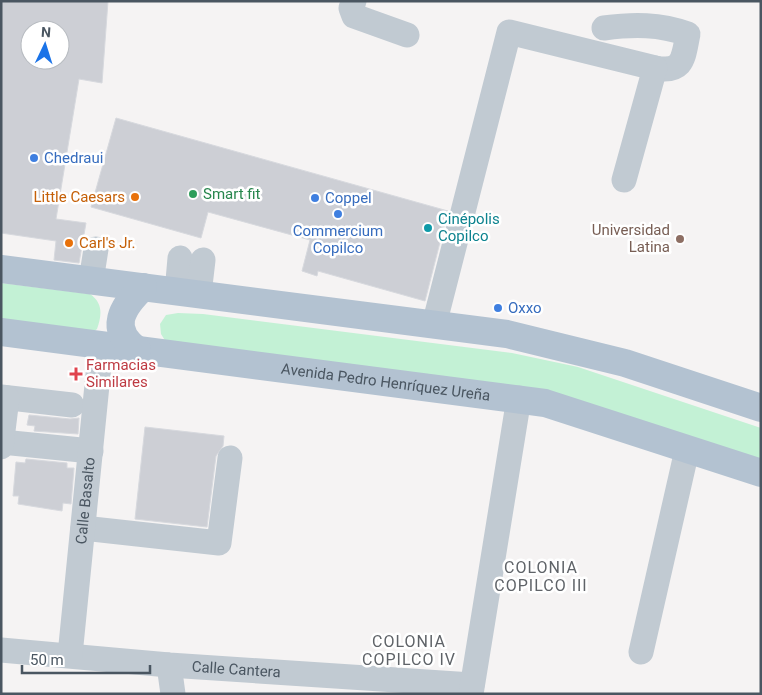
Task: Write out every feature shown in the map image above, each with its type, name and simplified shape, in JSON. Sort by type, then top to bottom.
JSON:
[{"type":"main road","points":[[1,269],[506,334],[625,363],[761,408]]},
{"type":"main road","points":[[91,281],[103,296],[109,311],[109,318],[101,338],[101,345]]},
{"type":"main road","points":[[137,350],[123,334],[121,320],[125,306],[143,287]]},
{"type":"main road","name":"Avenida Pedro Henríquez Ureña","points":[[1,332],[546,403],[761,473]]},
{"type":"street","points":[[354,1],[351,8],[354,16],[407,35]]},
{"type":"street","points":[[434,325],[509,32],[655,68],[669,70],[677,67],[683,58],[688,34],[664,26],[634,24],[604,28]]},
{"type":"street","points":[[624,180],[655,68]]},
{"type":"street","points":[[91,281],[96,249]]},
{"type":"street","points":[[187,293],[190,259]]},
{"type":"street","name":"Calle Basalto","points":[[70,656],[101,345]]},
{"type":"street","points":[[72,405],[4,397],[2,444],[91,451]]},
{"type":"street","points":[[471,689],[519,398]]},
{"type":"street","points":[[641,652],[687,450]]},
{"type":"street","points":[[83,528],[219,543],[230,458]]},
{"type":"street","name":"Calle Cantera","points":[[1,650],[471,689]]},
{"type":"street","points":[[169,665],[173,694]]},
{"type":"green space","points":[[1,283],[90,294],[97,301],[100,310],[97,329],[89,335],[1,323]]},
{"type":"green space","points":[[178,313],[203,314],[512,353],[578,367],[761,428],[761,459],[166,342],[161,334],[160,324],[166,315]]},
{"type":"building","name":"Chedraui","points":[[1,1],[108,1],[102,83],[79,79],[56,219],[86,223],[79,263],[54,260],[56,241],[1,233]]},
{"type":"building","name":"Commercium Copilco","points":[[116,118],[448,211],[425,301],[318,271],[317,276],[302,271],[310,240],[208,212],[201,238],[91,207]]},
{"type":"building","points":[[29,415],[70,419],[79,418],[78,434],[34,431],[35,426],[27,425]]},
{"type":"building","points":[[145,427],[224,436],[223,446],[216,456],[207,527],[135,519]]},
{"type":"building","points":[[26,459],[67,463],[67,468],[74,468],[71,504],[63,503],[62,511],[18,504],[19,496],[13,496],[16,462],[25,463]]},
{"type":"place","name":"Chedraui","points":[[34,158]]},
{"type":"place","name":"Smart fit","points":[[193,194]]},
{"type":"place","name":"Little Caesars","points":[[135,197]]},
{"type":"place","name":"Coppel","points":[[315,198]]},
{"type":"place","name":"Commercium Copilco","points":[[338,214]]},
{"type":"place","name":"Cinépolis Copilco","points":[[428,228]]},
{"type":"place","name":"Universidad Latina","points":[[680,239]]},
{"type":"place","name":"Carl's Jr.","points":[[69,243]]},
{"type":"place","name":"Oxxo","points":[[498,308]]},
{"type":"place","name":"Farmacias Similares","points":[[76,374]]},
{"type":"district","name":"COLONIA COPILCO III","points":[[541,576]]},
{"type":"district","name":"COLONIA COPILCO IV","points":[[409,650]]}]
